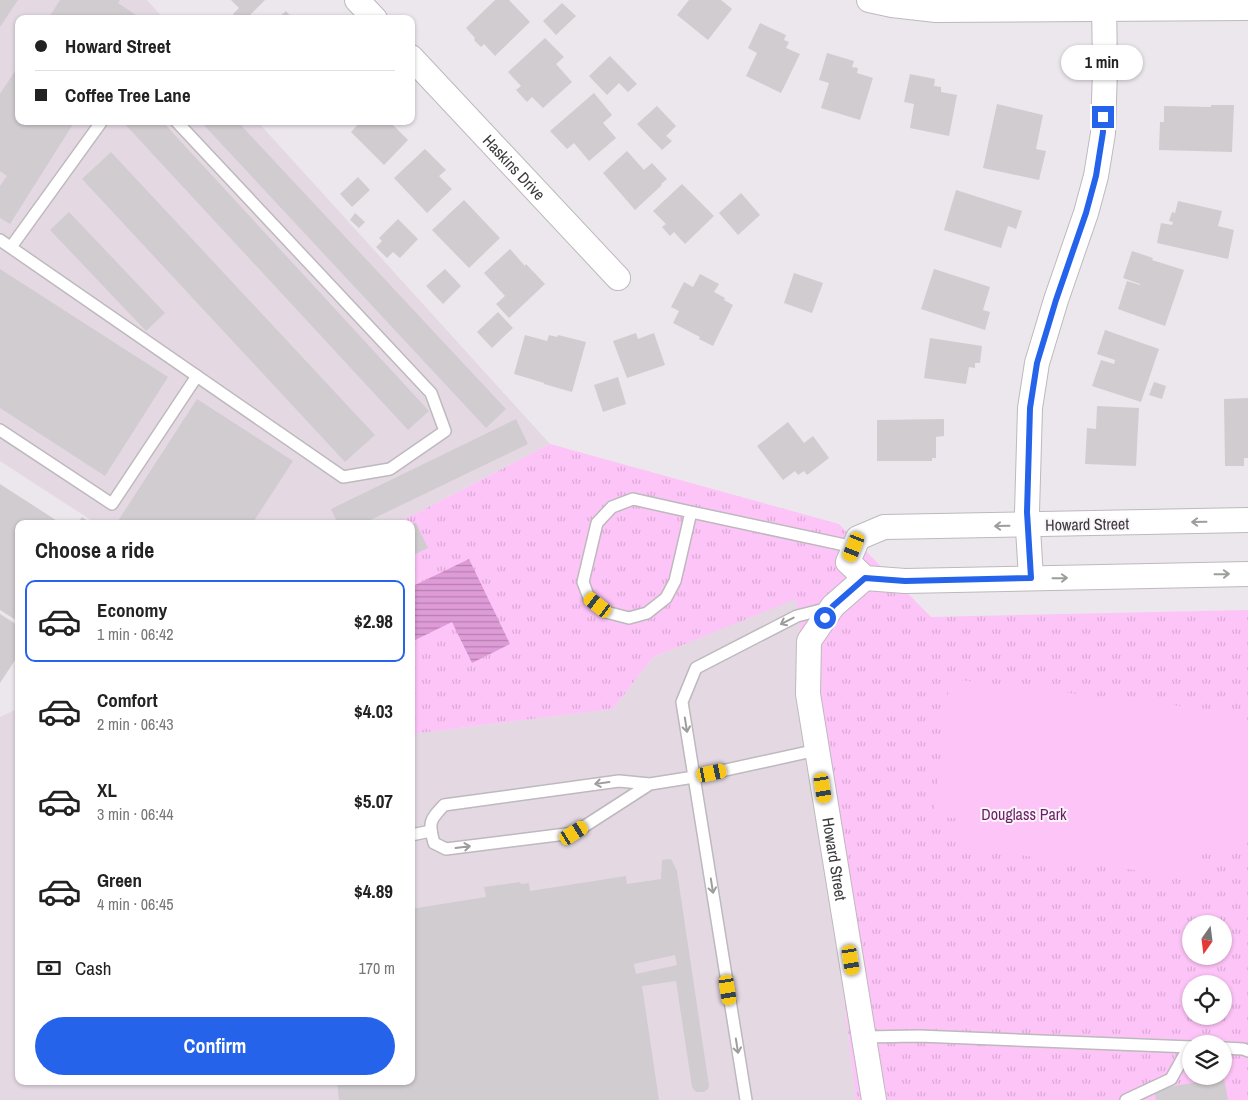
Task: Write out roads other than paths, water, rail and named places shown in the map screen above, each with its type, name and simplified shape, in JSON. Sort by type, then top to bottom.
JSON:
[{"type":"street","points":[[357,0],[371,15]]},
{"type":"street","points":[[868,0],[936,10],[1104,4],[1248,8]]},
{"type":"street","points":[[1031,578],[1027,512],[1030,408],[1037,363],[1056,300],[1086,213],[1096,176],[1103,132],[1105,69],[1104,4]]},
{"type":"street","name":"Haskins Drive","points":[[415,62],[618,278]]},
{"type":"street","name":"Howard Street","points":[[854,547],[858,538],[884,527],[1248,520]]},
{"type":"street","points":[[854,547],[848,562],[865,578],[905,581],[1248,574]]},
{"type":"street","name":"Howard Street","points":[[865,578],[833,606],[810,641],[808,694],[874,1100]]},
{"type":"lane","points":[[11,247],[99,125]]},
{"type":"lane","points":[[0,240],[342,477],[390,469],[445,430],[430,393],[180,125]]},
{"type":"lane","points":[[0,430],[112,504],[197,376]]},
{"type":"lane","points":[[691,512],[675,581],[666,598],[646,613],[629,618],[606,612],[589,598],[583,582],[597,524],[612,507],[633,499],[854,547]]},
{"type":"lane","points":[[746,1100],[682,702],[696,668],[797,616],[833,606]]},
{"type":"lane","points":[[650,784],[574,833],[446,849],[434,843],[431,831],[433,817],[444,805],[620,781],[650,784],[694,777],[817,750]]},
{"type":"lane","points":[[415,834],[431,831]]},
{"type":"lane","points":[[864,1037],[919,1036],[1182,1047]]},
{"type":"lane","points":[[1232,1048],[1248,1051]]},
{"type":"lane","points":[[1126,1100],[1171,1080],[1182,1061]]},
{"type":"park label","name":"Douglass Park","points":[[1024,814]]}]
